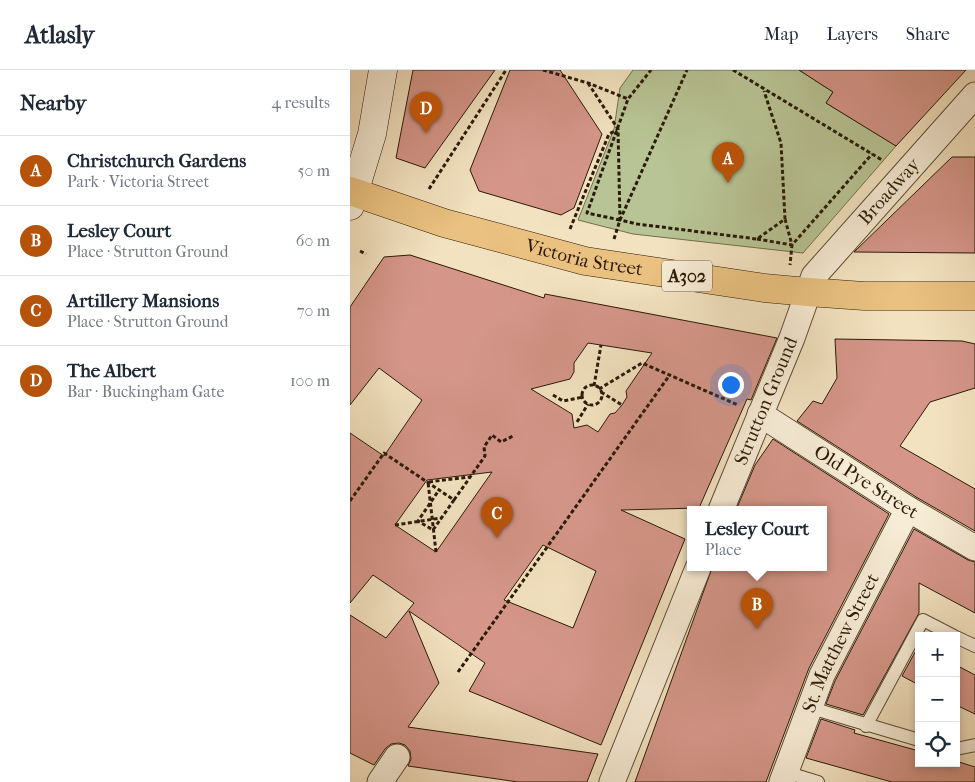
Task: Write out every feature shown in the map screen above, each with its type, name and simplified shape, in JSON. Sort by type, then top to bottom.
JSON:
[{"type":"main road","points":[[352,196],[372,134],[382,70]]},
{"type":"main road","name":"Victoria Street","points":[[352,196],[585,261],[764,288],[808,292],[864,296],[975,296]]},
{"type":"street","name":"Broadway","points":[[808,292],[819,270],[975,95]]},
{"type":"street","name":"Strutton Ground","points":[[722,506],[750,411],[808,292]]},
{"type":"street","name":"Old Pye Street","points":[[750,411],[908,509],[975,548]]},
{"type":"street","name":"St. Matthew Street","points":[[783,777],[808,707],[822,675],[908,509]]},
{"type":"street","points":[[613,779],[697,571]]},
{"type":"street","points":[[380,782],[397,757]]},
{"type":"lane","points":[[917,632],[923,620],[947,632]]},
{"type":"lane","points":[[866,726],[915,635]]},
{"type":"lane","points":[[960,638],[975,646]]},
{"type":"lane","points":[[808,707],[866,726],[915,739]]},
{"type":"lane","points":[[960,748],[975,745]]},
{"type":"lane","points":[[783,777],[818,782]]},
{"type":"path","points":[[427,192],[506,70]]},
{"type":"path","points":[[543,70],[588,83],[628,99]]},
{"type":"path","points":[[651,70],[628,99],[587,214],[637,224],[792,245]]},
{"type":"path","points":[[642,79],[656,70]]},
{"type":"path","points":[[612,246],[620,220],[687,70]]},
{"type":"path","points":[[733,70],[764,91],[904,173]]},
{"type":"path","points":[[588,83],[618,129],[620,220]]},
{"type":"path","points":[[764,91],[781,143],[785,219],[792,245],[789,268]]},
{"type":"path","points":[[568,236],[609,134],[618,129]]},
{"type":"path","points":[[792,245],[872,154]]},
{"type":"path","points":[[757,239],[785,219]]},
{"type":"path","points":[[360,251],[366,254]]},
{"type":"path","points":[[594,386],[601,345]]},
{"type":"path","points":[[600,391],[642,362],[668,376],[750,411]]},
{"type":"path","points":[[458,672],[668,376]]},
{"type":"path","points":[[594,386],[622,405]]},
{"type":"path","points":[[588,404],[583,397],[585,388],[594,386]]},
{"type":"path","points":[[588,404],[595,404],[600,401],[600,391]]},
{"type":"path","points":[[553,395],[563,401],[583,397]]},
{"type":"path","points":[[577,422],[588,404]]},
{"type":"path","points":[[433,530],[485,456],[484,447],[492,436],[501,442],[514,436]]},
{"type":"path","points":[[350,501],[384,453],[454,500]]},
{"type":"path","points":[[428,482],[470,477]]},
{"type":"path","points":[[428,482],[436,552]]},
{"type":"path","points":[[418,521],[439,490]]},
{"type":"path","points":[[395,525],[441,518]]},
{"type":"path","points":[[418,521],[433,530]]},
{"type":"green space","points":[[633,70],[799,70],[833,92],[826,103],[896,146],[803,253],[633,234],[578,220],[614,129],[620,88]]},
{"type":"building","points":[[413,70],[495,70],[425,168],[396,158]]},
{"type":"building","points":[[510,70],[560,70],[602,134],[574,208],[561,215],[479,191],[470,170]]},
{"type":"building","points":[[799,70],[966,70],[896,146],[826,103],[833,92]]},
{"type":"building","points":[[952,157],[975,157],[975,253],[854,252]]},
{"type":"building","points":[[410,255],[544,298],[545,294],[777,338],[751,400],[747,399],[700,506],[687,506],[687,508],[621,510],[685,539],[601,745],[469,691],[485,663],[409,611],[439,683],[408,727],[598,754],[587,782],[518,782],[408,766],[411,759],[410,751],[405,745],[399,743],[391,744],[385,749],[374,765],[350,753],[350,615],[386,638],[414,603],[373,575],[350,603],[350,433],[384,456],[422,400],[379,368],[350,405],[350,307],[384,257]],"holes":[[[588,343],[652,353],[626,391],[627,397],[622,405],[615,413],[610,414],[598,432],[587,425],[574,428],[572,414],[531,389],[570,379],[574,372],[574,363]],[[492,472],[436,552],[395,525],[427,480]],[[543,545],[596,571],[573,628],[504,600]]]},
{"type":"building","points":[[835,339],[962,341],[975,344],[975,388],[930,402],[900,446],[975,489],[975,531],[916,497],[797,421],[813,401],[822,404],[837,378]]},
{"type":"building","points":[[773,439],[889,514],[809,668],[766,782],[635,782],[711,571],[827,571],[827,506],[738,506],[755,465]]},
{"type":"building","points":[[914,529],[968,560],[975,562],[975,613],[919,583],[919,613],[863,715],[826,704],[835,681]]},
{"type":"building","points":[[915,652],[915,683],[902,676]]},
{"type":"building","points":[[960,667],[975,675],[975,714],[960,707]]},
{"type":"building","points":[[821,719],[855,730],[854,733],[915,750],[915,767],[960,767],[960,762],[975,767],[975,782],[892,782],[806,758]]},
{"type":"place","name":"The Albert","points":[[426,133]]},
{"type":"place","name":"Christchurch Gardens","points":[[728,183]]},
{"type":"place","name":"Artillery Mansions","points":[[497,538]]},
{"type":"place","name":"Lesley Court","points":[[757,629]]}]
